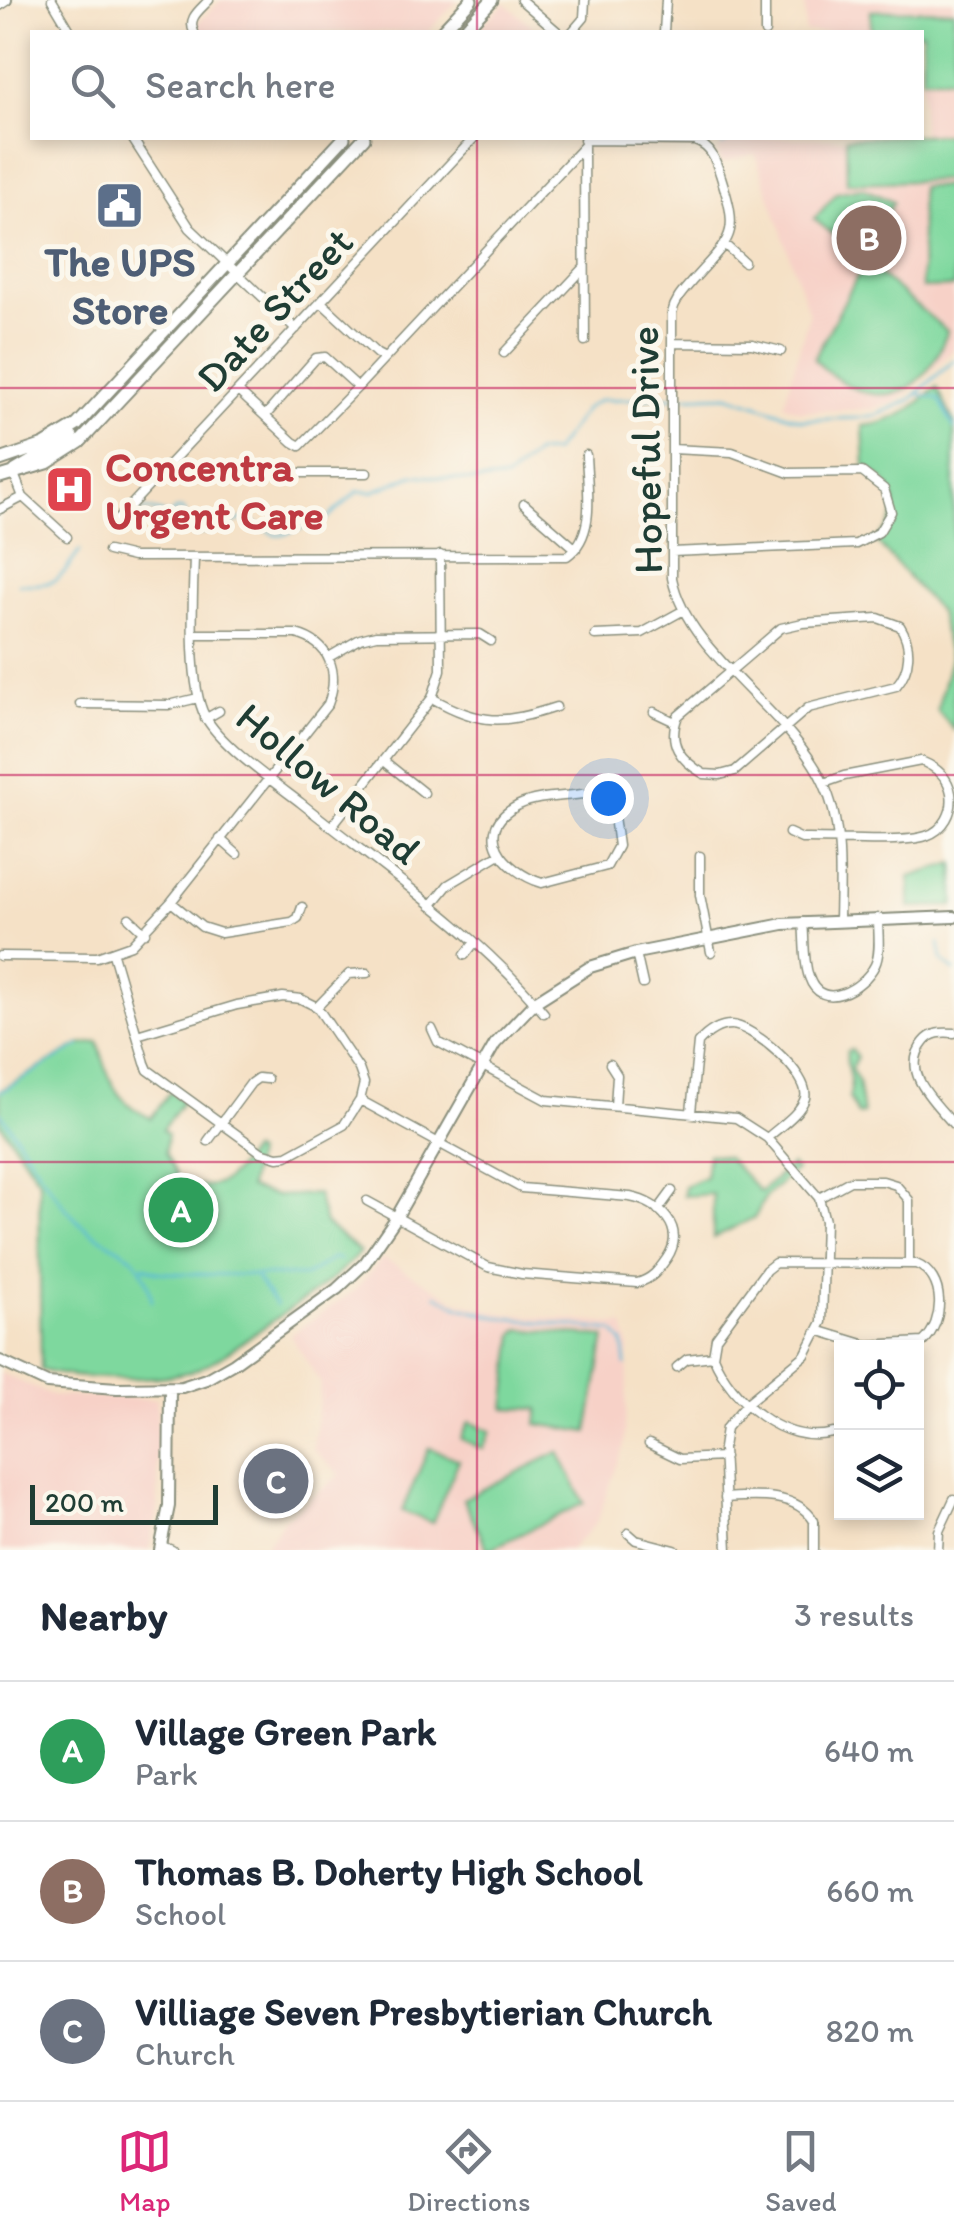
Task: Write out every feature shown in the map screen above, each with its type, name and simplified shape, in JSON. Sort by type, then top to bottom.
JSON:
[{"type":"main road","points":[[443,30],[472,0]]},
{"type":"main road","points":[[464,30],[492,0]]},
{"type":"main road","points":[[0,460],[44,445],[77,425],[342,140]]},
{"type":"main road","points":[[0,477],[47,463],[80,442],[354,143]]},
{"type":"main road","points":[[142,356],[143,376]]},
{"type":"main road","points":[[14,474],[22,464],[74,436],[77,425]]},
{"type":"main road","points":[[0,1361],[56,1386],[170,1388],[198,1382],[222,1370],[337,1289],[365,1263],[396,1218],[504,1032],[535,1002],[590,967],[636,953],[803,922],[954,917]]},
{"type":"main road","points":[[165,1549],[170,1388]]},
{"type":"street","points":[[52,0],[70,30]]},
{"type":"street","points":[[193,30],[193,18],[209,0]]},
{"type":"street","points":[[521,0],[556,30]]},
{"type":"street","points":[[574,30],[584,18],[585,0]]},
{"type":"street","points":[[664,30],[666,0]]},
{"type":"street","points":[[764,0],[765,30]]},
{"type":"street","points":[[137,140],[190,228],[296,329]]},
{"type":"street","name":"Date Street","points":[[117,520],[472,140]]},
{"type":"street","points":[[239,392],[300,446],[584,141],[624,140]]},
{"type":"street","points":[[674,140],[701,143],[715,158],[733,219],[724,244],[744,262]]},
{"type":"street","points":[[584,141],[586,342]]},
{"type":"street","name":"Hopeful Drive","points":[[724,244],[677,298],[672,313],[674,587],[684,610],[812,762],[824,784],[838,838],[839,919]]},
{"type":"street","points":[[504,353],[583,269]]},
{"type":"street","points":[[322,302],[384,358]]},
{"type":"street","points":[[672,344],[752,344],[782,352]]},
{"type":"street","points":[[265,416],[316,358],[325,357],[358,387]]},
{"type":"street","points":[[672,449],[732,452],[789,474],[858,470],[877,482],[890,500],[886,525],[861,543],[672,552]]},
{"type":"street","points":[[108,551],[133,557],[567,556],[583,540],[587,521],[586,455]]},
{"type":"street","points":[[164,473],[366,473]]},
{"type":"street","points":[[14,474],[23,498],[67,537]]},
{"type":"street","points":[[0,509],[23,498]]},
{"type":"street","points":[[524,504],[576,549]]},
{"type":"street","points":[[331,827],[432,698],[440,670],[440,555]]},
{"type":"street","name":"Hollow Road","points":[[194,557],[198,698],[205,718],[218,735],[508,969],[544,1013]]},
{"type":"street","points":[[595,635],[642,633],[684,610]]},
{"type":"street","points":[[886,619],[904,632],[908,653],[905,673],[896,686],[808,708],[728,774],[704,774],[684,759],[674,744],[675,722],[732,670],[772,634],[792,624],[886,619]]},
{"type":"street","points":[[0,956],[97,957],[113,954],[145,933],[328,704],[334,681],[329,656],[319,644],[296,634],[195,634]]},
{"type":"street","points":[[329,656],[376,634],[480,634],[491,640]]},
{"type":"street","points":[[80,704],[170,705],[198,698]]},
{"type":"street","points":[[432,698],[459,713],[490,720],[520,718],[556,707]]},
{"type":"street","points":[[205,718],[219,711]]},
{"type":"street","points":[[654,712],[675,722]]},
{"type":"street","points":[[384,760],[424,793]]},
{"type":"street","points":[[789,833],[802,839],[925,836],[945,822],[952,795],[943,774],[910,761],[824,784]]},
{"type":"street","points":[[582,794],[607,796],[615,817],[618,846],[608,866],[542,883],[498,855],[494,837],[510,805],[582,794]]},
{"type":"street","points":[[220,839],[237,854]]},
{"type":"street","points":[[431,906],[448,885],[498,855]]},
{"type":"street","points":[[700,856],[700,895],[712,952]]},
{"type":"street","points":[[400,900],[409,888]]},
{"type":"street","points":[[171,902],[202,927],[221,933],[292,922],[302,908]]},
{"type":"street","points":[[128,918],[145,933]]},
{"type":"street","points":[[803,922],[809,978],[817,989],[836,996],[856,988],[874,968],[878,918]]},
{"type":"street","points":[[465,955],[476,942]]},
{"type":"street","points":[[636,953],[642,984]]},
{"type":"street","points":[[113,954],[137,1035],[148,1070],[261,1152],[287,1156],[344,1125],[360,1100],[362,1077],[317,1007],[301,998],[237,1005],[137,1035]]},
{"type":"street","points":[[317,1007],[349,974],[367,972]]},
{"type":"street","points":[[691,1112],[698,1044],[714,1028],[742,1027],[798,1072],[805,1087],[798,1110],[766,1138]]},
{"type":"street","points":[[432,1028],[438,1042],[538,1098],[736,1118],[766,1138],[819,1198],[825,1222],[824,1312],[820,1331],[798,1362],[747,1403],[726,1428],[728,1550]]},
{"type":"street","points":[[954,1033],[937,1033],[927,1039],[915,1064],[920,1083],[954,1125]]},
{"type":"street","points":[[610,1064],[617,1075],[615,1106]]},
{"type":"street","points":[[208,1142],[251,1083],[258,1078],[267,1079]]},
{"type":"street","points":[[360,1100],[521,1188],[630,1197],[658,1210],[673,1226],[676,1238],[654,1276],[637,1283],[498,1270],[367,1201]]},
{"type":"street","points":[[819,1198],[843,1183],[867,1176],[889,1182],[906,1194],[910,1208],[909,1263]]},
{"type":"street","points":[[658,1210],[672,1191]]},
{"type":"street","points":[[834,1433],[822,1436],[762,1419],[713,1356],[716,1338],[768,1262],[922,1266],[937,1282],[938,1322],[924,1341]]},
{"type":"street","points":[[820,1331],[846,1340]]},
{"type":"street","points":[[677,1367],[688,1359],[713,1356]]},
{"type":"street","points":[[649,1444],[680,1458],[724,1457]]},
{"type":"street","points":[[725,1498],[766,1496],[803,1508],[816,1525],[814,1550]]},
{"type":"street","points":[[938,1550],[939,1531],[954,1499]]},
{"type":"street","points":[[628,1533],[636,1540],[675,1550]]},
{"type":"shaded area","points":[[221,0],[458,0],[430,30],[200,30],[196,25]]},
{"type":"shaded area","points":[[805,0],[954,0],[954,349],[909,392],[893,403],[872,409],[800,411],[784,404],[809,314],[755,153],[722,163],[717,150],[730,140],[924,140],[924,30],[805,30]]},
{"type":"shaded area","points":[[505,3],[537,30],[478,30]]},
{"type":"shaded area","points":[[383,1258],[459,1302],[500,1313],[624,1325],[629,1346],[624,1445],[597,1522],[570,1550],[263,1550],[284,1519],[340,1475],[313,1449],[321,1383],[290,1335],[354,1291]]},
{"type":"shaded area","points":[[0,1373],[54,1396],[157,1399],[158,1510],[149,1550],[0,1550]]},
{"type":"green space","points":[[954,10],[954,78],[924,78],[924,30],[871,30],[871,11]]},
{"type":"green space","points":[[948,134],[949,180],[847,183],[846,140],[924,140],[924,135]]},
{"type":"green space","points":[[954,186],[954,287],[922,288],[920,187]]},
{"type":"green space","points":[[862,188],[893,202],[867,252],[858,254],[814,219],[837,193]]},
{"type":"green space","points":[[865,270],[876,272],[947,331],[937,356],[923,375],[908,388],[891,394],[853,388],[814,359],[857,277]]},
{"type":"green space","points":[[937,387],[954,423],[954,730],[937,710],[950,659],[939,612],[875,540],[891,521],[894,501],[885,482],[865,467],[863,426],[903,413]]},
{"type":"green space","points":[[954,863],[954,906],[910,907],[910,877]]},
{"type":"green space","points":[[98,1042],[115,1088],[139,1112],[151,1118],[170,1092],[183,1101],[162,1130],[167,1134],[165,1152],[180,1181],[204,1186],[222,1182],[251,1151],[255,1154],[249,1188],[277,1196],[317,1194],[325,1224],[360,1252],[310,1296],[195,1370],[118,1378],[41,1370],[39,1180],[0,1123],[0,1091],[79,1045]]},
{"type":"green space","points":[[852,1050],[857,1058],[851,1069],[858,1081],[863,1114],[858,1115],[849,1098],[846,1057],[847,1051]]},
{"type":"green space","points":[[708,1154],[727,1157],[760,1192],[791,1165],[796,1170],[766,1196],[755,1217],[713,1238],[713,1194],[684,1196],[684,1186],[705,1177]]},
{"type":"green space","points":[[520,1329],[605,1337],[588,1432],[537,1424],[539,1409],[505,1408],[514,1334]]},
{"type":"green space","points":[[469,1422],[491,1431],[483,1449],[461,1439]]},
{"type":"green space","points":[[429,1448],[459,1460],[432,1523],[402,1511]]},
{"type":"green space","points":[[559,1452],[584,1503],[488,1550],[463,1499]]},
{"type":"waterway","points":[[722,145],[730,140]]},
{"type":"waterway","points":[[116,536],[127,521],[143,510],[168,516],[183,510],[193,535],[220,530],[241,519],[282,535],[327,519],[358,491],[372,492],[413,475],[476,481],[506,479],[536,453],[554,452],[586,408],[600,400],[728,395],[802,420],[877,415],[910,400],[954,360]]},
{"type":"waterway","points":[[919,394],[939,399],[954,428]]},
{"type":"waterway","points":[[19,584],[56,580],[80,551]]},
{"type":"waterway","points":[[939,943],[942,960],[954,971]]},
{"type":"waterway","points":[[0,1092],[80,1045]]},
{"type":"waterway","points":[[0,1112],[71,1214],[139,1266],[152,1301]]},
{"type":"waterway","points":[[189,1274],[305,1276],[334,1258],[340,1260]]},
{"type":"waterway","points":[[143,1266],[157,1272],[186,1274]]},
{"type":"waterway","points":[[256,1278],[276,1305]]},
{"type":"waterway","points":[[436,1295],[460,1307],[497,1317],[613,1331],[623,1342],[626,1365]]},
{"type":"place","name":"The UPS Store","points":[[120,205]]},
{"type":"place","name":"Thomas B. Doherty High School","points":[[869,238]]},
{"type":"place","name":"Concentra Urgent Care","points":[[70,490]]},
{"type":"place","name":"Village Green Park","points":[[181,1210]]},
{"type":"place","name":"Villiage Seven Presbytierian Church","points":[[276,1481]]}]
